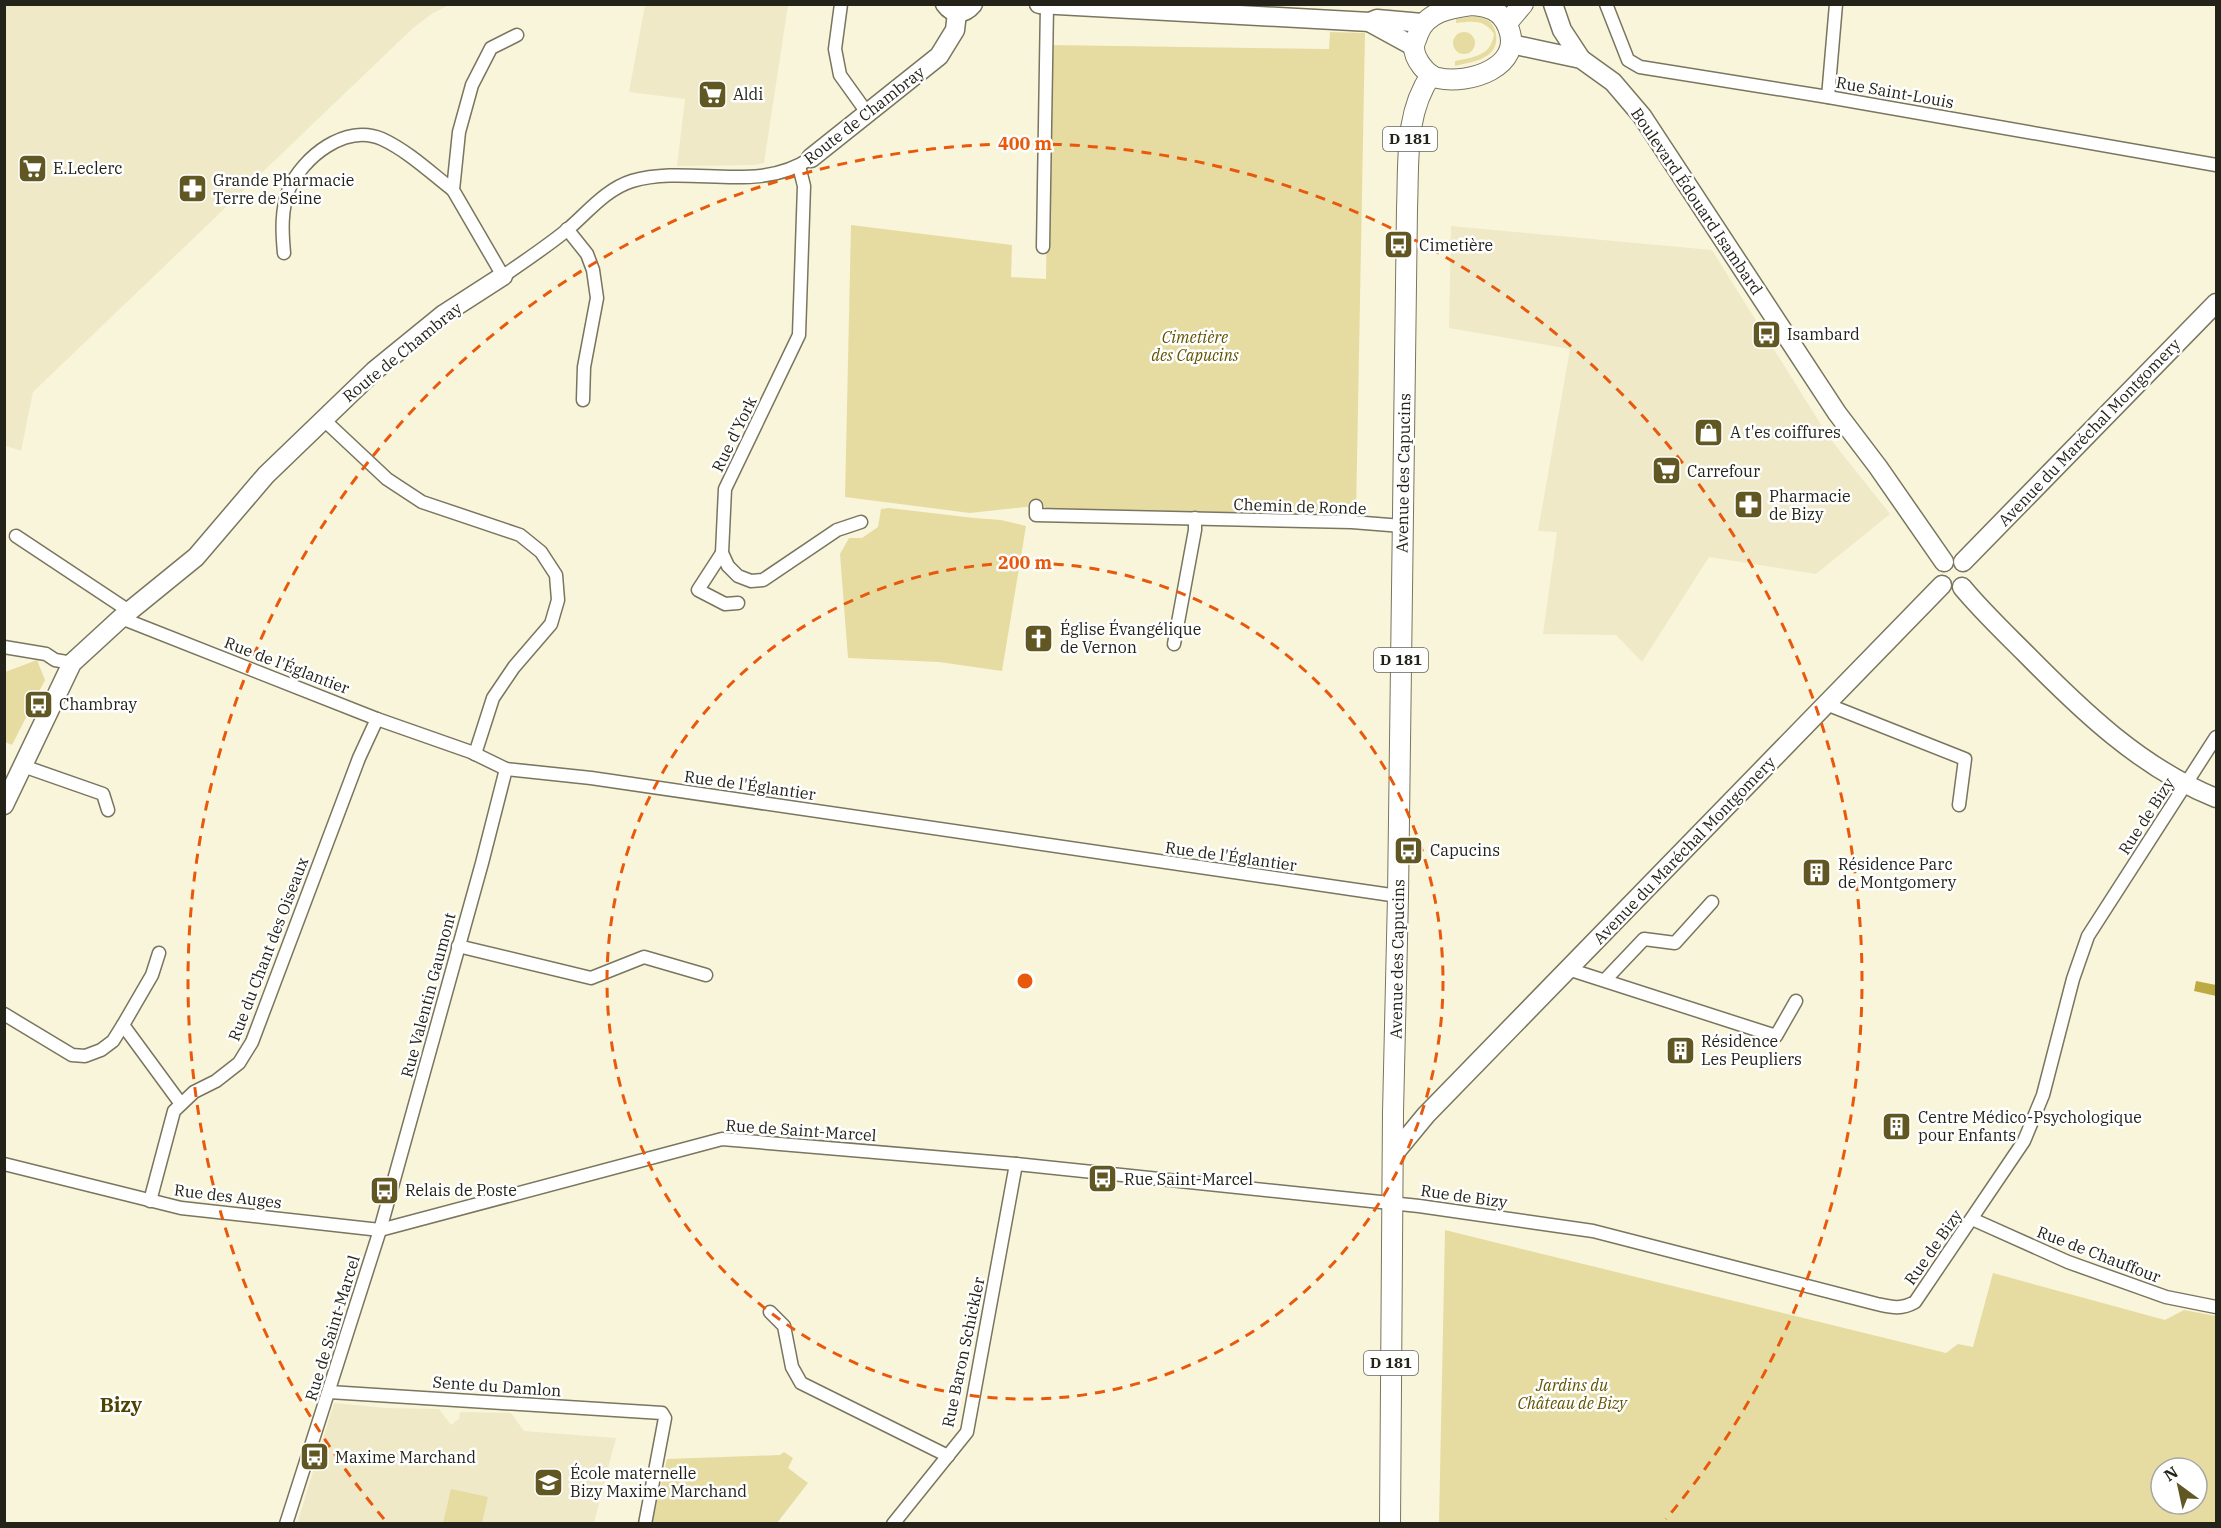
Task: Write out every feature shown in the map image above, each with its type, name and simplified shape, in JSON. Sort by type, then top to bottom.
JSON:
[{"type":"main road","points":[[1040,4],[1370,22],[1413,46],[1418,59],[1431,75],[1438,78],[1465,78],[1492,70],[1509,54],[1511,44],[1507,23],[1494,9],[1486,5],[1457,6],[1426,15],[1377,19],[1370,22]]},
{"type":"main road","points":[[1507,23],[1523,4]]},
{"type":"main road","name":"Boulevard Édouard Isambard","points":[[1553,4],[1562,30],[1581,59],[1614,82],[1642,116],[1837,413],[1878,466],[1944,562]]},
{"type":"main road","name":"Route de Chambray","points":[[805,162],[939,56],[955,30],[958,7]]},
{"type":"main road","points":[[1413,46],[1426,15]]},
{"type":"main road","name":"Boulevard Édouard Isambard","points":[[1511,44],[1581,59]]},
{"type":"main road","name":"Avenue des Capucins","points":[[1390,1524],[1393,1113],[1407,219],[1411,123],[1419,93],[1431,75]]},
{"type":"main road","name":"Route de Chambray","points":[[4,805],[72,663],[125,615],[196,557],[266,475],[374,371],[444,314],[503,276]]},
{"type":"main road","name":"Avenue du Maréchal Montgomery","points":[[1963,562],[2217,303]]},
{"type":"main road","points":[[1956,559],[1963,562],[1968,574],[1962,586],[1954,590],[1942,585],[1937,578],[1937,572],[1944,562],[1956,559]]},
{"type":"main road","name":"Avenue du Maréchal Montgomery","points":[[1393,1155],[1426,1115],[1942,585]]},
{"type":"main road","points":[[1962,586],[2075,704],[2124,744],[2165,772],[2217,798]]},
{"type":"main road","points":[[1393,1113],[1426,1115]]},
{"type":"street","points":[[841,4],[835,49],[840,75],[868,114]]},
{"type":"street","name":"Rue Saint-Louis","points":[[1606,4],[1628,60],[1640,67],[1828,97],[2217,165]]},
{"type":"street","points":[[1828,97],[1836,4]]},
{"type":"street","points":[[1043,247],[1047,5]]},
{"type":"street","points":[[453,190],[459,132],[472,85],[491,48],[517,35]]},
{"type":"street","points":[[284,253],[282,224],[289,189],[302,169],[322,148],[340,139],[359,136],[380,138],[412,158],[453,190],[503,276]]},
{"type":"street","name":"Route de Chambray","points":[[503,276],[536,255],[602,198],[629,182],[654,176],[750,178],[779,174],[805,162]]},
{"type":"street","name":"Rue d'York","points":[[722,554],[726,489],[799,335],[805,162]]},
{"type":"street","points":[[567,230],[587,254],[593,270],[597,298],[584,367],[582,400]]},
{"type":"street","points":[[323,419],[387,479],[422,502],[519,535],[541,552],[556,575],[558,600],[551,624],[514,667],[493,698],[475,754]]},
{"type":"street","name":"Chemin de Ronde","points":[[1036,506],[1036,515],[1352,522],[1402,526]]},
{"type":"street","points":[[1174,644],[1196,530],[1195,518]]},
{"type":"street","points":[[738,603],[725,604],[698,590],[722,554],[728,566],[738,576],[751,581],[764,580],[837,530],[861,522]]},
{"type":"street","name":"Rue de l'Églantier","points":[[16,536],[125,615],[377,719],[475,754],[506,770],[591,778],[1398,896]]},
{"type":"street","points":[[4,648],[46,654],[55,660],[72,663]]},
{"type":"street","points":[[1826,704],[1965,759],[1959,805]]},
{"type":"street","name":"Rue du Chant des Oiseaux","points":[[150,1201],[174,1111],[194,1092],[216,1081],[239,1063],[252,1042],[359,758],[377,719]]},
{"type":"street","name":"Rue de Bizy","points":[[1393,1202],[1593,1231],[1898,1308],[1915,1302],[2024,1141],[2043,1095],[2073,978],[2088,936],[2217,737]]},
{"type":"street","points":[[23,766],[103,794],[108,810]]},
{"type":"street","name":"Rue Valentin Gaumont","points":[[380,1230],[506,770]]},
{"type":"street","points":[[1605,980],[1644,939],[1675,943],[1712,902]]},
{"type":"street","points":[[458,946],[591,978],[644,957],[706,975]]},
{"type":"street","points":[[4,1014],[72,1055],[85,1056],[101,1050],[113,1041],[123,1025],[152,975],[159,953]]},
{"type":"street","points":[[1568,969],[1776,1036],[1796,1001]]},
{"type":"street","points":[[123,1025],[182,1104]]},
{"type":"street","name":"Rue de Saint-Marcel","points":[[286,1524],[380,1230],[722,1139],[1016,1164],[1393,1202]]},
{"type":"street","name":"Rue des Auges","points":[[4,1164],[181,1208],[380,1230]]},
{"type":"street","name":"Rue Baron Schickler","points":[[893,1524],[967,1432],[1016,1164]]},
{"type":"street","name":"Rue de Chauffour","points":[[1972,1219],[2068,1262],[2166,1297],[2217,1307]]},
{"type":"street","points":[[770,1312],[784,1326],[792,1366],[801,1383],[948,1456]]},
{"type":"street","name":"Sente du Damlon","points":[[329,1392],[662,1413],[664,1418],[659,1456],[645,1524]]},
{"type":"shaded area","points":[[4,5],[449,5],[433,13],[413,28],[33,392],[21,451],[4,445]]},
{"type":"shaded area","points":[[645,5],[788,5],[764,163],[677,166],[685,99],[629,92]]},
{"type":"shaded area","points":[[1451,226],[1712,250],[1828,436],[1890,514],[1816,574],[1709,557],[1642,662],[1616,635],[1543,634],[1557,532],[1538,531],[1570,349],[1449,328]]},
{"type":"shaded area","points":[[2196,981],[2216,985],[2216,996],[2194,991]]},
{"type":"shaded area","points":[[334,1403],[386,1408],[439,1409],[451,1425],[459,1419],[460,1412],[511,1413],[524,1431],[616,1438],[594,1523],[297,1524]]},
{"type":"green space","points":[[1475,16],[1489,21],[1495,29],[1496,44],[1492,52],[1481,59],[1455,66],[1455,61],[1485,51],[1492,41],[1494,34],[1482,23],[1456,23],[1456,19]]},
{"type":"green space","name":"Cimetière des Capucins","points":[[1330,32],[1365,33],[1356,516],[1055,511],[1048,510],[1043,505],[970,513],[845,497],[851,225],[1012,245],[1011,277],[1046,279],[1049,45],[1329,49]]},
{"type":"green space","points":[[1460,32],[1468,32],[1475,39],[1475,47],[1468,54],[1460,54],[1453,47],[1453,39]]},
{"type":"green space","points":[[881,509],[1001,520],[1026,526],[1002,671],[939,662],[848,658],[840,554],[849,538],[862,538],[878,527]]},
{"type":"green space","points":[[37,660],[45,680],[12,745],[5,742],[5,672]]},
{"type":"green space","name":"Jardins du Château de Bizy","points":[[1445,1230],[1946,1353],[1958,1344],[1973,1347],[1993,1273],[2165,1320],[2184,1310],[2216,1316],[2216,1523],[1439,1523]]},
{"type":"green space","points":[[784,1452],[793,1458],[788,1468],[808,1483],[777,1523],[652,1523],[667,1459],[780,1455]]},
{"type":"green space","points":[[451,1489],[488,1497],[482,1523],[443,1523]]},
{"type":"place","name":"Aldi","points":[[712,94]]},
{"type":"place","name":"E.Leclerc","points":[[32,168]]},
{"type":"place","name":"Grande Pharmacie Terre de Seine","points":[[192,189]]},
{"type":"place","name":"Cimetière","points":[[1398,245]]},
{"type":"place","name":"Isambard","points":[[1766,334]]},
{"type":"place","name":"A t'es coiffures","points":[[1709,432]]},
{"type":"place","name":"Carrefour","points":[[1666,471]]},
{"type":"place","name":"Pharmacie de Bizy","points":[[1748,505]]},
{"type":"place","name":"Église Évangélique de Vernon","points":[[1039,638]]},
{"type":"place","name":"Chambray","points":[[38,704]]},
{"type":"place","name":"Capucins","points":[[1409,850]]},
{"type":"place","name":"Résidence Parc de Montgomery","points":[[1817,873]]},
{"type":"place","name":"Résidence Les Peupliers","points":[[1680,1050]]},
{"type":"place","name":"Centre Médico-Psychologique pour Enfants","points":[[1897,1126]]},
{"type":"place","name":"Rue Saint-Marcel","points":[[1103,1179]]},
{"type":"place","name":"Relais de Poste","points":[[384,1190]]},
{"type":"place","name":"Maxime Marchand","points":[[314,1457]]},
{"type":"place","name":"École maternelle Bizy Maxime Marchand","points":[[549,1482]]},
{"type":"district","name":"Bizy","points":[[121,1405]]}]
